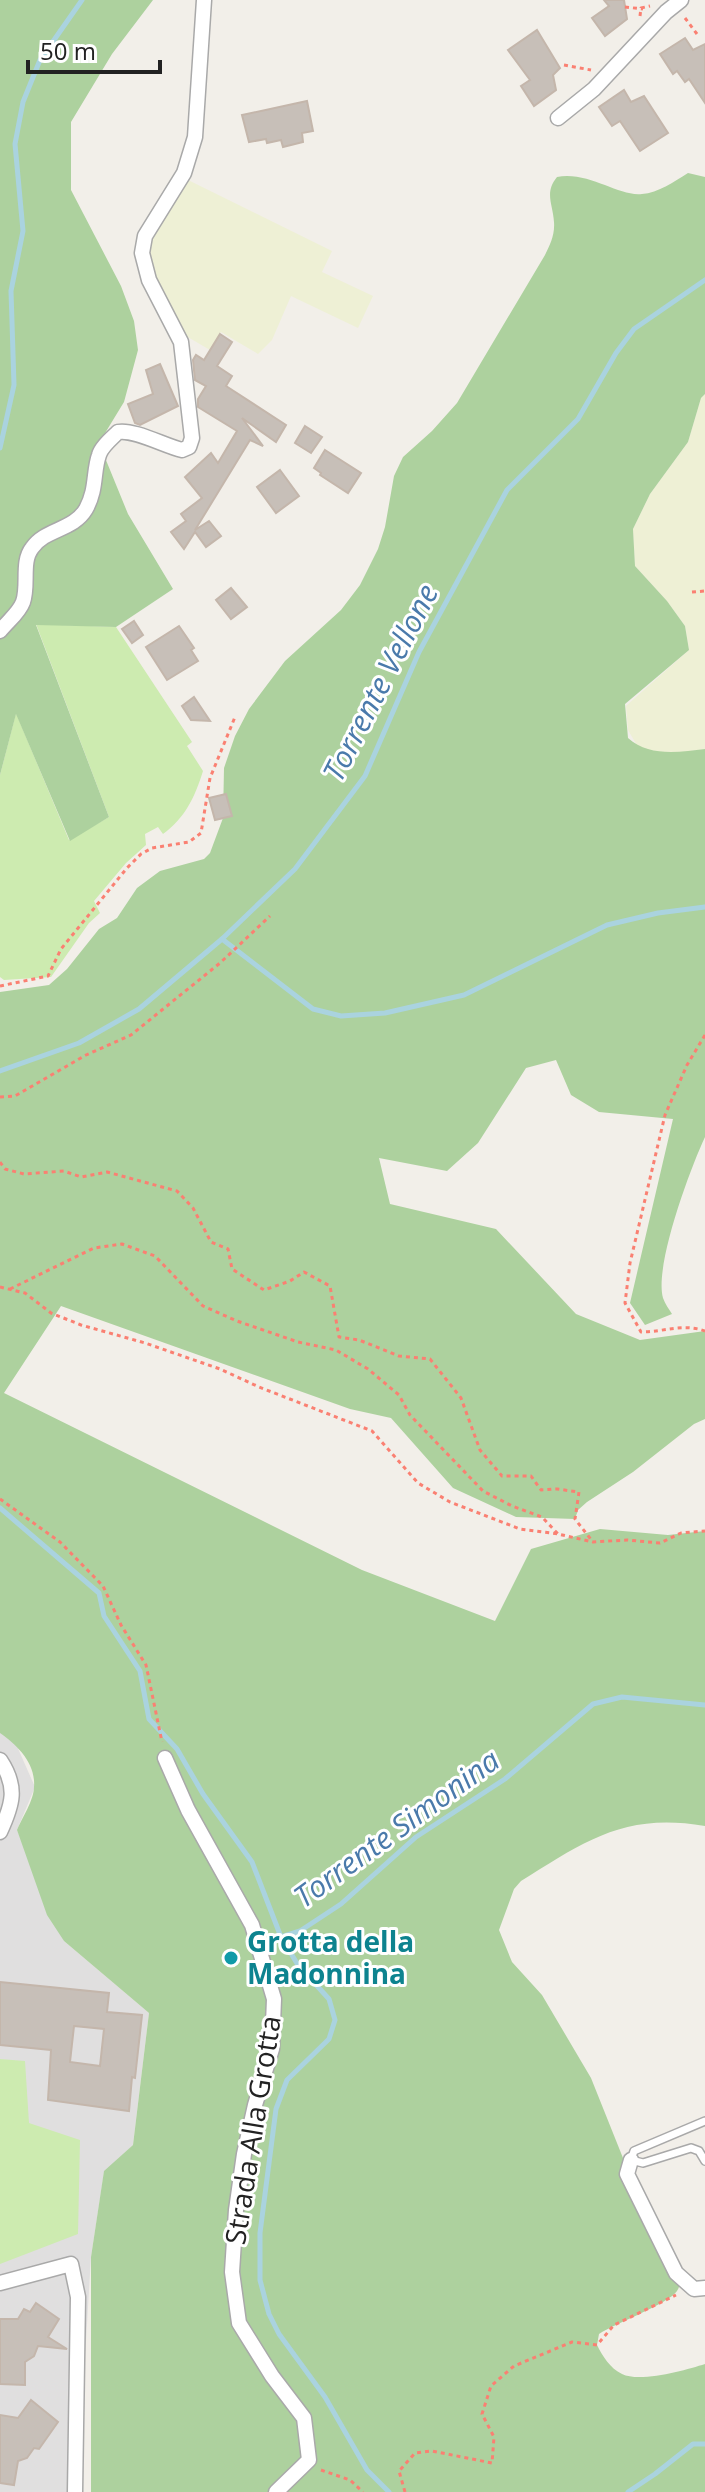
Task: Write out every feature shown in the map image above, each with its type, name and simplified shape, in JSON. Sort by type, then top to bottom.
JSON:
[{"type":"street","points":[[0,631],[24,600],[26,563],[31,548],[45,536],[68,528],[85,511],[96,483],[99,454],[118,432],[129,431],[160,445],[182,450],[189,447],[192,438],[181,342],[149,280],[142,253],[145,236],[184,173],[195,137],[204,0]]},
{"type":"street","points":[[558,118],[604,79],[678,3]]},
{"type":"street","name":"Strada Alla Grotta","points":[[165,1758],[188,1810],[252,1925],[274,1999],[272,2049],[244,2154],[232,2272],[239,2323],[272,2376],[304,2418],[309,2460]]},
{"type":"street","points":[[0,1760],[10,1775],[13,1789],[8,1814],[0,1832]]},
{"type":"street","points":[[631,2160],[627,2174],[676,2273],[700,2288]]},
{"type":"street","points":[[0,2283],[71,2264],[78,2297],[75,2492]]},
{"type":"street","points":[[276,2492],[309,2460]]},
{"type":"lane","points":[[705,2121],[634,2151],[631,2160],[643,2163],[691,2148],[699,2151],[705,2161]]},
{"type":"path","points":[[678,3],[697,34]]},
{"type":"path","points":[[625,7],[634,6],[647,13]]},
{"type":"path","points":[[564,65],[585,68],[604,79]]},
{"type":"path","points":[[692,592],[705,591]]},
{"type":"path","points":[[0,986],[48,976],[61,949],[141,854],[152,848],[189,842],[201,833],[210,778],[235,717]]},
{"type":"path","points":[[0,1097],[15,1096],[86,1055],[131,1035],[211,971],[270,916]]},
{"type":"path","points":[[705,1035],[687,1065],[665,1115],[630,1263],[625,1303],[641,1332],[662,1332],[688,1325],[705,1331]]},
{"type":"path","points":[[0,1162],[5,1169],[24,1174],[64,1171],[81,1177],[107,1172],[177,1191],[193,1208],[211,1242],[228,1249],[232,1269],[264,1290],[290,1281],[304,1272],[330,1286],[339,1337],[359,1340],[399,1356],[430,1359],[461,1398],[480,1450],[502,1476],[531,1476],[541,1490],[579,1492],[575,1519],[593,1542]]},
{"type":"path","points":[[9,1289],[94,1248],[122,1244],[155,1256],[203,1306],[298,1342],[336,1350],[368,1369],[399,1395],[410,1415],[483,1491],[542,1517],[558,1534]]},
{"type":"path","points":[[0,1287],[25,1293],[51,1313],[81,1325],[220,1369],[372,1431],[418,1483],[450,1502],[520,1529],[593,1542],[627,1540],[660,1543],[681,1533],[705,1531]]},
{"type":"path","points":[[0,1499],[60,1542],[103,1586],[121,1625],[146,1665],[165,1758]]},
{"type":"path","points":[[405,2492],[399,2471],[415,2453],[432,2451],[492,2463],[494,2437],[482,2414],[491,2386],[514,2366],[572,2342],[597,2345],[614,2325],[700,2288]]},
{"type":"path","points":[[309,2460],[326,2474],[350,2480],[363,2492]]},
{"type":"shaded area","points":[[0,1732],[16,1744],[35,1787],[17,1830],[64,1941],[149,2013],[133,2145],[104,2172],[91,2257],[77,2492],[0,2492]]},
{"type":"green space","points":[[0,0],[153,0],[112,54],[71,122],[71,190],[121,286],[134,321],[138,350],[124,402],[99,443],[128,514],[173,589],[116,627],[36,625],[109,817],[70,841],[16,714],[0,775]]},
{"type":"green space","points":[[688,173],[705,177],[705,394],[701,398],[688,442],[650,494],[633,529],[635,566],[685,626],[689,650],[625,704],[628,738],[636,744],[665,752],[705,749],[705,1137],[668,1241],[662,1283],[663,1298],[672,1314],[645,1325],[630,1303],[673,1119],[599,1112],[571,1095],[556,1060],[526,1068],[478,1143],[447,1171],[379,1158],[390,1204],[496,1229],[576,1314],[640,1340],[705,1331],[705,1419],[587,1502],[578,1510],[575,1519],[516,1517],[453,1488],[391,1418],[350,1409],[61,1306],[4,1393],[362,1570],[495,1621],[531,1549],[600,1529],[668,1535],[705,1531],[705,1826],[652,1823],[607,1833],[586,1842],[521,1881],[514,1889],[499,1930],[512,1962],[542,1995],[591,2078],[623,2158],[681,2272],[679,2286],[672,2296],[599,2334],[597,2345],[610,2365],[630,2376],[663,2375],[705,2364],[705,2492],[91,2492],[91,2257],[104,2171],[133,2145],[149,2013],[64,1941],[47,1915],[17,1830],[33,1792],[32,1770],[19,1749],[0,1733],[0,992],[49,985],[67,969],[99,929],[117,918],[137,888],[160,871],[204,859],[210,853],[223,818],[224,768],[235,736],[249,709],[285,661],[341,610],[360,585],[378,549],[394,476],[403,457],[457,403],[547,251],[554,227],[550,194],[557,177],[581,178],[624,192],[642,194],[660,189]]},
{"type":"green space","points":[[184,178],[332,251],[322,272],[373,296],[358,328],[291,296],[272,340],[258,354],[221,332],[210,350],[186,336],[158,288],[149,241]]},
{"type":"green space","points":[[705,394],[705,749],[658,756],[638,747],[628,730],[626,706],[689,650],[685,626],[635,566],[633,529],[650,494],[688,442],[701,398]]},
{"type":"green space","points":[[36,624],[116,627],[192,742],[187,746],[203,771],[183,814],[163,834],[158,827],[145,834],[146,845],[126,863],[94,901],[100,913],[89,923],[51,977],[4,980],[0,977],[0,775],[16,713],[69,840],[109,817]]},
{"type":"green space","points":[[0,2059],[25,2061],[29,2123],[80,2140],[78,2234],[0,2264]]},
{"type":"building","points":[[604,0],[624,0],[627,19],[605,36],[592,18],[609,6]]},
{"type":"building","points":[[537,30],[560,68],[553,75],[556,90],[534,106],[521,86],[530,80],[508,50]]},
{"type":"building","points":[[685,38],[693,50],[705,44],[705,103],[689,79],[685,82],[677,71],[673,74],[660,54]]},
{"type":"building","points":[[624,90],[631,102],[644,96],[668,133],[640,151],[620,121],[612,126],[599,107]]},
{"type":"building","points":[[307,101],[313,131],[302,133],[303,142],[283,147],[281,140],[249,142],[242,115]]},
{"type":"building","points":[[220,334],[232,342],[217,366],[232,376],[226,386],[286,425],[276,442],[242,418],[263,446],[250,440],[195,530],[209,521],[221,536],[206,547],[195,532],[184,549],[171,532],[186,521],[181,514],[202,498],[185,477],[211,453],[218,463],[237,431],[198,407],[198,399],[206,386],[195,380],[193,360],[196,355],[204,360]]},
{"type":"building","points":[[160,364],[178,406],[140,425],[135,423],[128,404],[153,394],[146,370]]},
{"type":"building","points":[[305,426],[322,437],[311,453],[295,443]]},
{"type":"building","points":[[325,450],[361,473],[348,493],[314,468]]},
{"type":"building","points":[[280,470],[299,496],[276,513],[257,487]]},
{"type":"building","points":[[231,588],[247,607],[231,619],[216,600]]},
{"type":"building","points":[[134,621],[143,635],[132,643],[122,629]]},
{"type":"building","points":[[179,626],[194,648],[191,650],[198,661],[167,680],[146,647]]},
{"type":"building","points":[[194,697],[210,721],[191,720],[182,706]]},
{"type":"building","points":[[226,794],[232,816],[215,820],[209,798]]},
{"type":"building","points":[[0,1982],[109,1993],[107,2012],[142,2015],[129,2111],[48,2100],[51,2050],[0,2045]],"holes":[[[74,2026],[104,2029],[100,2066],[70,2062]]]},
{"type":"building","points":[[36,2303],[59,2319],[48,2337],[67,2349],[38,2346],[34,2356],[25,2362],[25,2385],[0,2384],[0,2319],[18,2319],[24,2309],[30,2312]]},
{"type":"building","points":[[31,2400],[58,2422],[39,2449],[34,2448],[27,2458],[18,2461],[14,2485],[0,2483],[0,2415],[18,2418]]},
{"type":"waterway","points":[[0,448],[14,385],[11,291],[23,231],[15,144],[23,102],[40,60],[82,0]]},
{"type":"waterway","name":"Torrente Vellone","points":[[0,1071],[79,1043],[139,1009],[222,939],[295,869],[365,776],[419,652],[507,490],[578,419],[616,353],[634,329],[705,280]]},
{"type":"waterway","points":[[222,939],[313,1009],[341,1016],[385,1013],[464,995],[607,925],[658,913],[705,907]]},
{"type":"waterway","name":"Torrente Simonina","points":[[0,1508],[99,1593],[104,1616],[140,1671],[149,1719],[177,1749],[203,1794],[252,1862],[281,1937],[300,1931],[341,1904],[416,1837],[505,1779],[593,1704],[622,1697],[705,1705]]},
{"type":"waterway","points":[[281,1937],[298,1965],[329,1999],[335,2020],[329,2039],[287,2080],[276,2109],[260,2233],[260,2280],[269,2314],[279,2334],[325,2397],[367,2470],[389,2492]]},
{"type":"waterway","points":[[628,2492],[693,2444],[705,2444]]},
{"type":"place","name":"Grotta della Madonnina","points":[[231,1958]]}]
